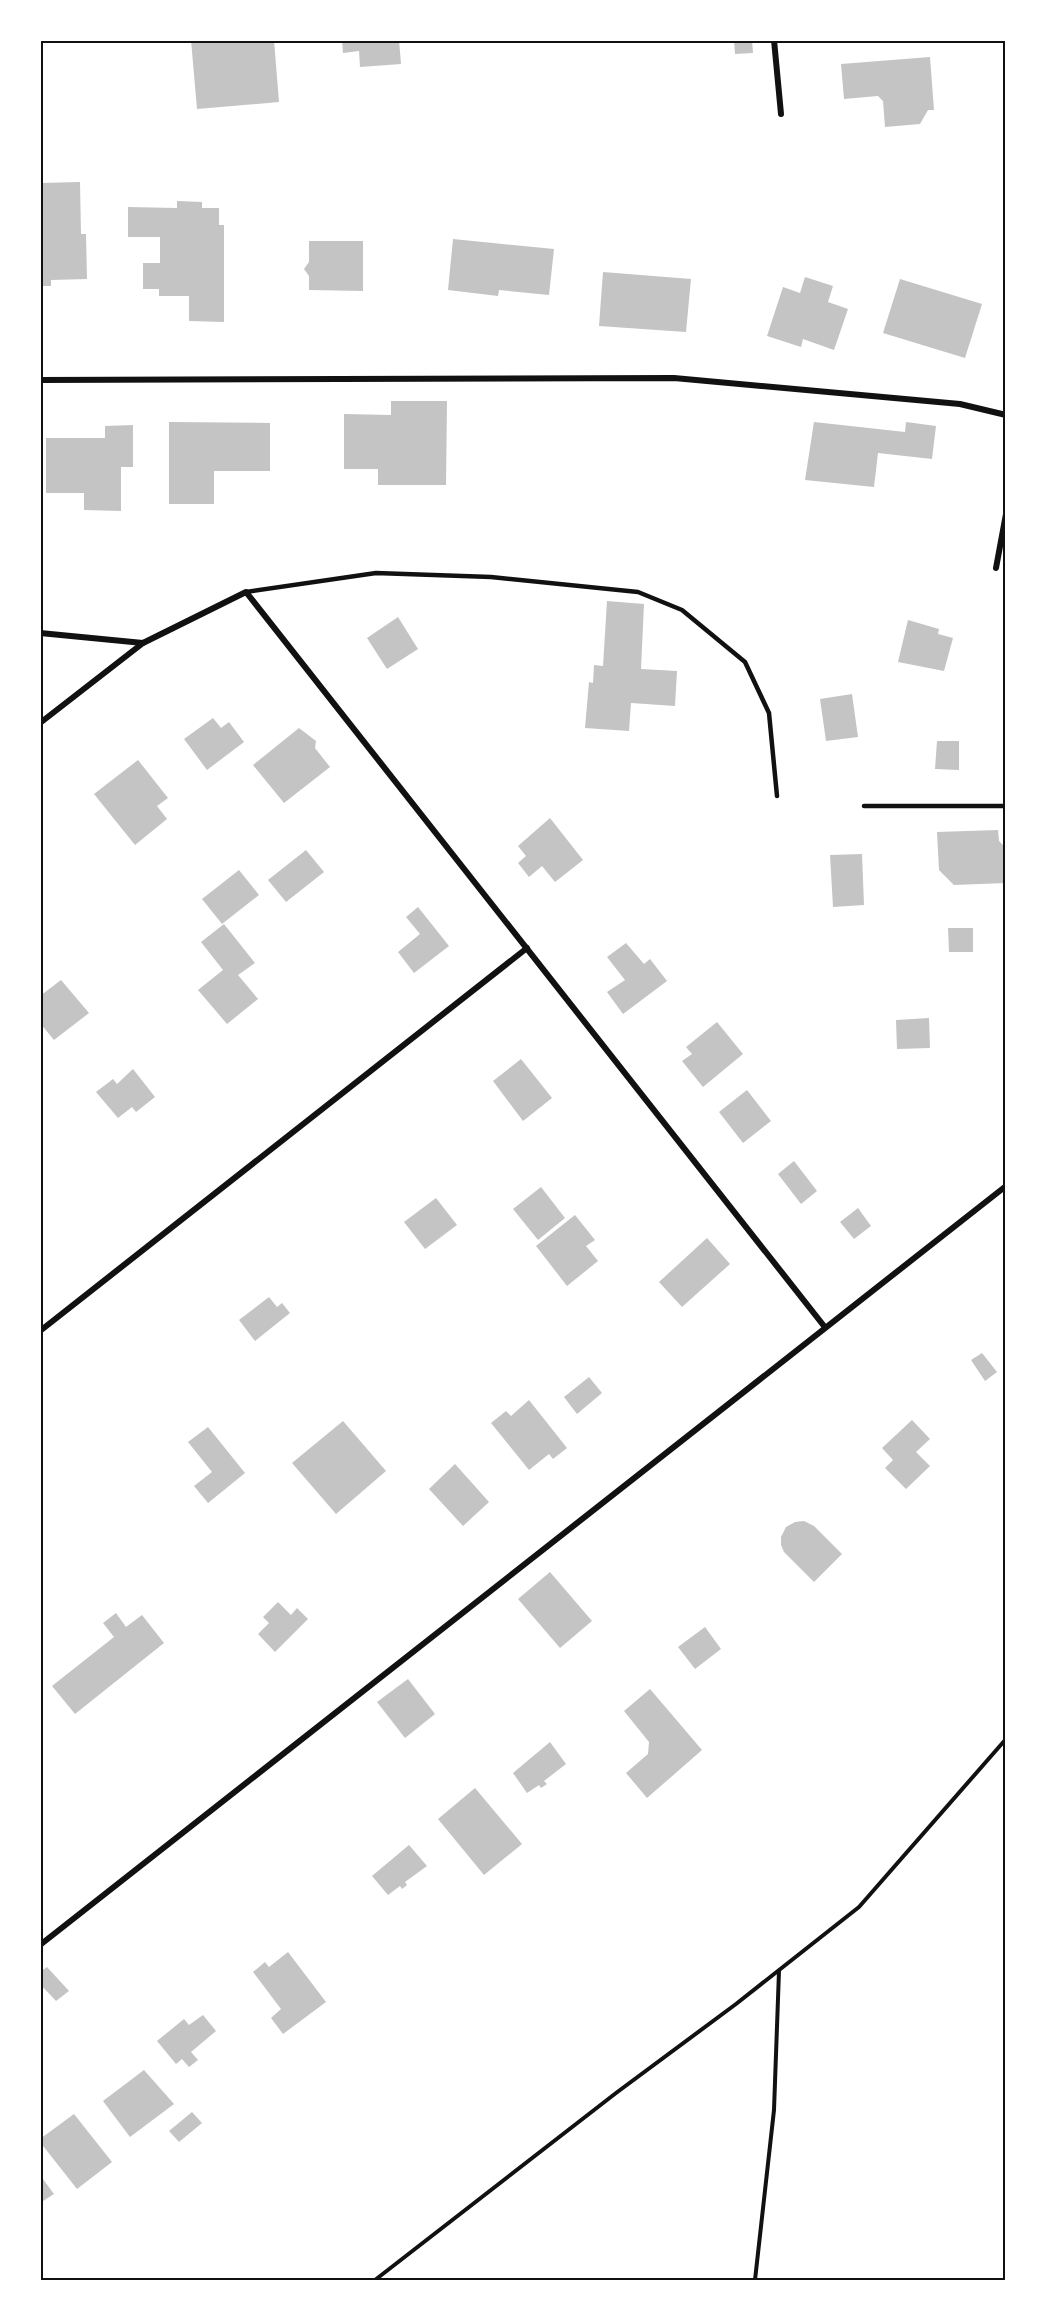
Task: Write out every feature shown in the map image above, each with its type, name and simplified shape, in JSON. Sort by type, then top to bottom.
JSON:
[{"type":"street","points":[[774,40],[781,114]]},
{"type":"street","points":[[40,380],[674,378],[960,404],[1005,415]]},
{"type":"street","points":[[996,568],[1005,514]]},
{"type":"street","points":[[40,723],[143,643],[246,592],[824,1326]]},
{"type":"street","points":[[40,633],[143,643]]},
{"type":"street","points":[[40,1331],[527,948]]},
{"type":"street","points":[[40,1945],[824,1326],[1005,1186]]},
{"type":"lane","points":[[246,592],[376,573],[491,577],[638,592],[682,610],[745,662],[769,713],[777,796]]},
{"type":"lane","points":[[864,806],[1005,806]]},
{"type":"path","points":[[375,2280],[616,2093],[779,1971],[859,1907],[1005,1739]]},
{"type":"path","points":[[755,2280],[774,2110],[779,1971]]},
{"type":"building","points":[[191,40],[274,40],[279,102],[197,109]]},
{"type":"building","points":[[342,40],[399,40],[401,64],[360,67],[359,51],[343,53]]},
{"type":"building","points":[[734,40],[752,40],[753,53],[735,54]]},
{"type":"building","points":[[930,57],[934,110],[928,110],[920,124],[885,127],[883,101],[878,96],[844,99],[841,64]]},
{"type":"building","points":[[80,182],[81,234],[86,234],[87,279],[51,280],[51,286],[40,286],[40,183]]},
{"type":"building","points":[[177,201],[202,202],[202,208],[219,208],[219,225],[224,225],[224,322],[189,321],[189,296],[159,296],[159,289],[143,289],[143,263],[160,263],[160,237],[128,237],[128,207],[177,208]]},
{"type":"building","points":[[453,239],[554,249],[549,295],[499,290],[498,296],[448,290]]},
{"type":"building","points":[[309,241],[363,241],[363,291],[309,290],[309,276],[304,269],[309,262]]},
{"type":"building","points":[[603,272],[691,279],[686,332],[599,326]]},
{"type":"building","points":[[805,277],[833,286],[828,302],[848,309],[834,350],[803,339],[801,347],[767,336],[783,287],[800,293]]},
{"type":"building","points":[[900,279],[982,304],[965,358],[883,333]]},
{"type":"building","points":[[391,401],[447,401],[446,485],[378,485],[378,469],[344,469],[344,414],[391,415]]},
{"type":"building","points":[[169,422],[270,423],[270,471],[214,471],[214,504],[169,504]]},
{"type":"building","points":[[814,422],[905,432],[906,422],[936,426],[932,459],[878,453],[874,487],[805,480]]},
{"type":"building","points":[[133,425],[133,467],[121,467],[121,511],[84,510],[84,493],[46,493],[46,438],[105,438],[105,426]]},
{"type":"building","points":[[607,601],[644,604],[641,669],[677,671],[675,706],[631,703],[629,731],[585,728],[589,682],[593,683],[594,665],[603,666]]},
{"type":"building","points":[[398,617],[418,649],[387,669],[367,638]]},
{"type":"building","points":[[908,620],[939,629],[938,634],[953,638],[944,671],[898,662]]},
{"type":"building","points":[[852,694],[858,737],[826,741],[820,699]]},
{"type":"building","points":[[213,718],[221,728],[229,722],[244,742],[207,770],[184,739]]},
{"type":"building","points":[[299,728],[316,741],[315,748],[330,767],[284,803],[253,765]]},
{"type":"building","points":[[937,741],[959,741],[959,770],[935,769]]},
{"type":"building","points":[[138,760],[168,798],[157,806],[167,819],[135,845],[94,794]]},
{"type":"building","points":[[550,818],[583,860],[555,882],[542,866],[529,877],[518,863],[526,856],[518,846]]},
{"type":"building","points":[[998,830],[999,841],[1006,848],[1006,883],[954,885],[939,870],[937,832]]},
{"type":"building","points":[[306,850],[324,872],[286,902],[268,880]]},
{"type":"building","points":[[862,854],[864,905],[833,907],[830,855]]},
{"type":"building","points":[[239,870],[259,895],[222,924],[202,899]]},
{"type":"building","points":[[418,907],[449,946],[414,973],[398,952],[420,934],[406,917]]},
{"type":"building","points":[[224,924],[255,963],[238,975],[258,999],[227,1024],[198,990],[223,970],[201,942]]},
{"type":"building","points":[[948,928],[973,928],[973,952],[949,952]]},
{"type":"building","points":[[626,943],[644,964],[650,959],[667,981],[623,1014],[607,992],[625,980],[607,957]]},
{"type":"building","points":[[61,980],[89,1013],[54,1040],[40,1023],[40,996]]},
{"type":"building","points":[[929,1018],[930,1048],[897,1049],[896,1020]]},
{"type":"building","points":[[717,1022],[743,1054],[703,1087],[682,1061],[692,1054],[686,1047]]},
{"type":"building","points":[[521,1059],[552,1098],[523,1121],[493,1081]]},
{"type":"building","points":[[133,1069],[155,1097],[136,1112],[132,1107],[118,1118],[96,1092],[113,1079],[117,1084]]},
{"type":"building","points":[[747,1090],[771,1121],[743,1143],[719,1112]]},
{"type":"building","points":[[794,1161],[817,1191],[801,1204],[778,1174]]},
{"type":"building","points":[[541,1187],[565,1218],[538,1240],[513,1209]]},
{"type":"building","points":[[436,1198],[457,1225],[425,1249],[404,1222]]},
{"type":"building","points":[[858,1208],[871,1226],[854,1239],[840,1222]]},
{"type":"building","points":[[575,1215],[595,1240],[586,1246],[598,1261],[567,1286],[536,1246]]},
{"type":"building","points":[[707,1238],[730,1264],[682,1307],[659,1282]]},
{"type":"building","points":[[269,1297],[277,1307],[282,1303],[290,1313],[255,1341],[239,1320]]},
{"type":"building","points":[[982,1353],[997,1372],[985,1381],[971,1360]]},
{"type":"building","points":[[589,1377],[602,1393],[577,1414],[564,1397]]},
{"type":"building","points":[[529,1400],[567,1448],[553,1459],[549,1454],[529,1470],[491,1423],[506,1411],[511,1416]]},
{"type":"building","points":[[912,1420],[930,1439],[916,1452],[930,1466],[906,1489],[885,1468],[893,1460],[882,1448]]},
{"type":"building","points":[[343,1421],[386,1471],[336,1514],[292,1463]]},
{"type":"building","points":[[208,1427],[245,1473],[208,1503],[194,1486],[212,1472],[188,1442]]},
{"type":"building","points":[[455,1464],[489,1502],[463,1526],[429,1489]]},
{"type":"building","points":[[804,1521],[814,1526],[842,1554],[814,1582],[784,1552],[781,1545],[781,1537],[786,1527],[795,1522]]},
{"type":"building","points":[[550,1572],[592,1621],[560,1648],[518,1599]]},
{"type":"building","points":[[278,1602],[291,1615],[297,1608],[308,1619],[275,1652],[258,1634],[269,1623],[263,1617]]},
{"type":"building","points":[[116,1613],[126,1627],[142,1615],[164,1643],[75,1714],[52,1686],[114,1637],[103,1623]]},
{"type":"building","points":[[705,1627],[721,1649],[695,1669],[678,1647]]},
{"type":"building","points":[[408,1679],[435,1714],[405,1738],[377,1702]]},
{"type":"building","points":[[650,1689],[702,1750],[647,1798],[626,1773],[648,1754],[649,1742],[624,1711]]},
{"type":"building","points":[[550,1742],[566,1764],[544,1781],[547,1784],[541,1788],[539,1785],[527,1793],[513,1773]]},
{"type":"building","points":[[475,1788],[522,1844],[484,1875],[438,1819]]},
{"type":"building","points":[[409,1845],[427,1866],[405,1882],[407,1885],[402,1889],[400,1886],[388,1895],[372,1876]]},
{"type":"building","points":[[288,1952],[326,2002],[283,2034],[271,2018],[281,2009],[253,1972],[265,1962],[269,1967]]},
{"type":"building","points":[[47,1967],[69,1991],[56,2001],[40,1984],[40,1972]]},
{"type":"building","points":[[203,2015],[216,2031],[191,2052],[198,2060],[189,2067],[182,2059],[176,2064],[157,2041],[184,2019],[189,2025]]},
{"type":"building","points":[[144,2070],[174,2104],[130,2137],[103,2101]]},
{"type":"building","points":[[192,2112],[202,2123],[179,2142],[169,2131]]},
{"type":"building","points":[[74,2114],[112,2162],[77,2189],[40,2142],[40,2139]]},
{"type":"building","points":[[40,2175],[54,2194],[40,2203]]}]
